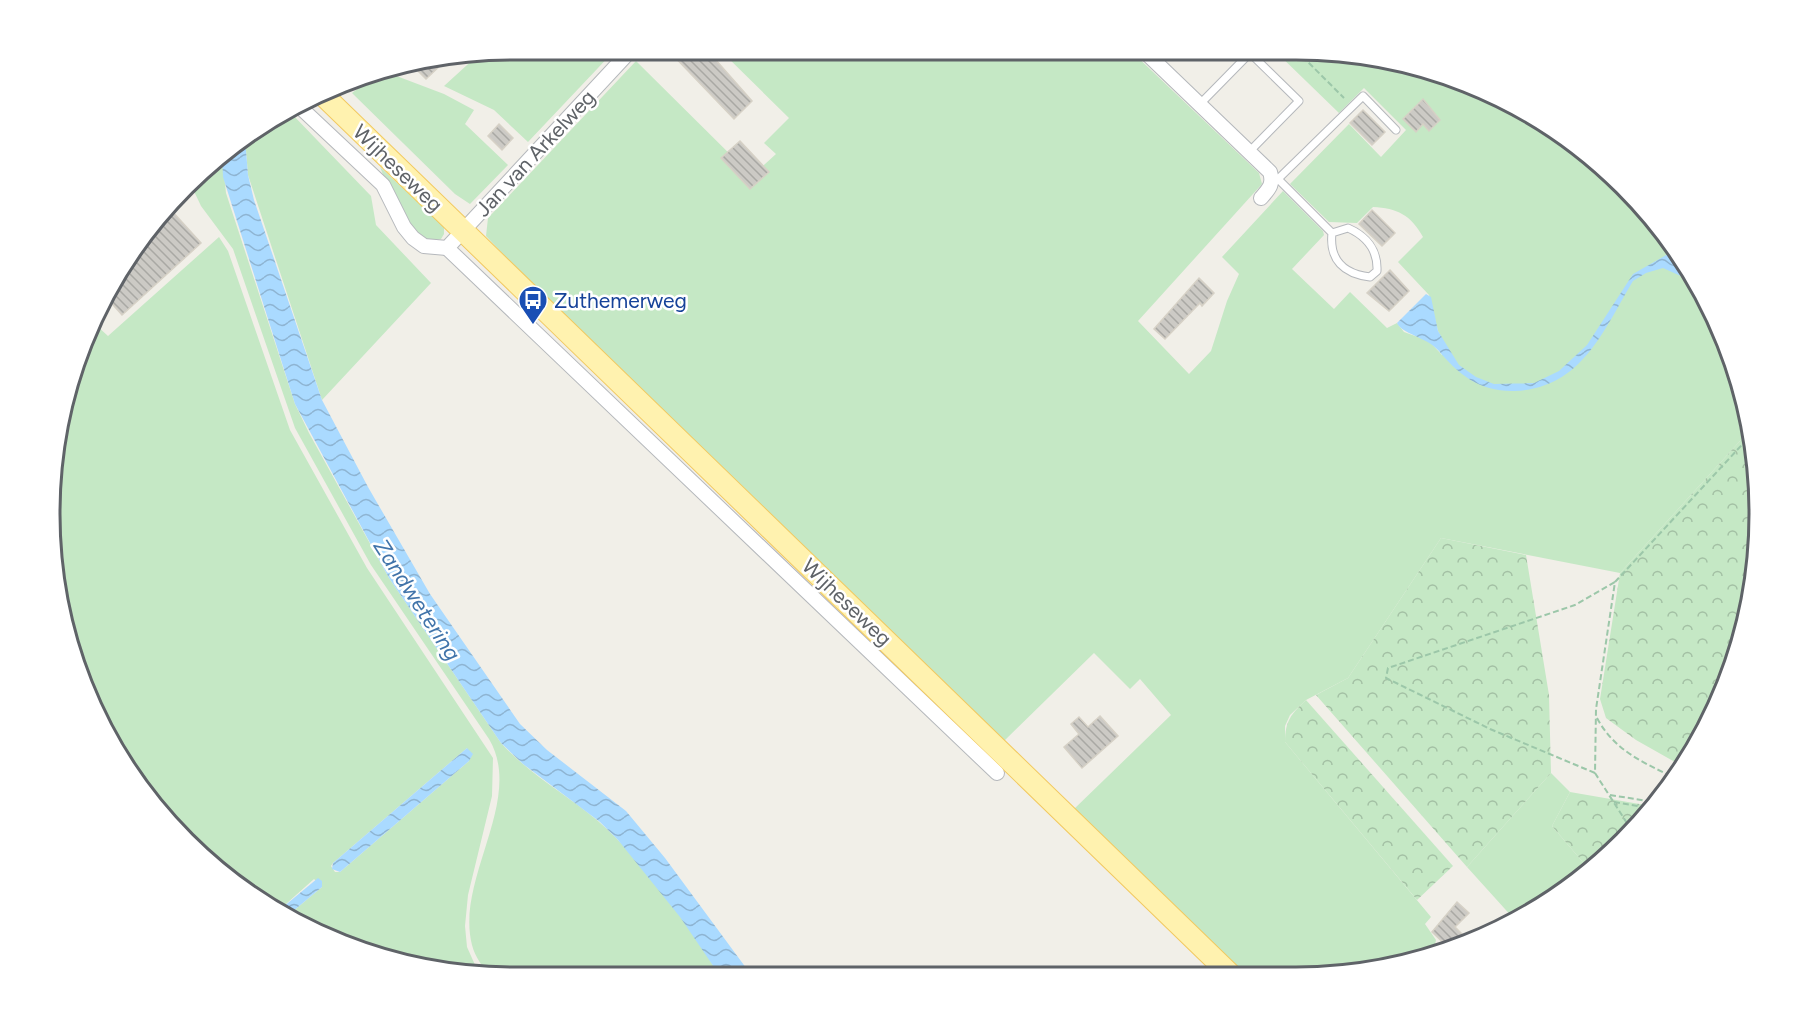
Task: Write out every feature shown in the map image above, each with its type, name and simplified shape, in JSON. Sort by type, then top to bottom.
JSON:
[{"type":"main road","name":"Wijheseweg","points":[[328,100],[1223,967]]},
{"type":"street","name":"Jan van Arkelweg","points":[[463,231],[622,60]]},
{"type":"street","points":[[1153,60],[1270,172],[1275,179],[1261,198]]},
{"type":"street","name":"Wijheseweg","points":[[315,121],[328,100]]},
{"type":"street","name":"Wijheseweg","points":[[305,111],[383,185],[404,227],[413,238],[424,246],[447,248],[997,773]]},
{"type":"street","points":[[447,248],[463,231]]},
{"type":"lane","points":[[1200,105],[1243,60]]},
{"type":"lane","points":[[1249,152],[1299,101],[1259,60]]},
{"type":"lane","points":[[1332,233],[1275,179],[1363,96],[1396,130]]},
{"type":"lane","points":[[1348,228],[1362,234],[1378,260],[1377,271],[1371,277],[1349,272],[1337,261],[1331,247],[1332,233],[1348,228]]},
{"type":"path","points":[[1306,60],[1353,106]]},
{"type":"path","points":[[1627,823],[1595,773],[1490,729],[1386,678],[1388,668],[1575,605],[1616,582],[1743,444]]},
{"type":"path","points":[[1595,773],[1596,716],[1616,582]]},
{"type":"path","points":[[1596,716],[1607,737],[1640,761],[1667,774]]},
{"type":"path","points":[[1610,795],[1646,801]]},
{"type":"path","points":[[1614,802],[1641,807]]},
{"type":"green space","points":[[606,60],[528,142],[494,110],[444,86],[470,62]]},
{"type":"green space","points":[[730,60],[1140,60],[1259,173],[1262,184],[1138,321],[1189,374],[1211,351],[1227,301],[1239,274],[1222,257],[1283,191],[1323,231],[1324,235],[1292,269],[1334,309],[1350,292],[1387,328],[1397,323],[1404,332],[1429,341],[1442,355],[1447,350],[1438,331],[1429,295],[1398,262],[1423,237],[1414,223],[1396,211],[1373,207],[1357,223],[1329,222],[1290,184],[1349,124],[1381,157],[1406,130],[1364,88],[1339,113],[1284,60],[1355,64],[1413,75],[1496,107],[1547,136],[1572,154],[1616,193],[1655,237],[1688,287],[1714,340],[1734,396],[1742,438],[1620,573],[1441,538],[1348,678],[1306,700],[1290,715],[1285,726],[1285,742],[1431,917],[1425,924],[1436,940],[1432,946],[1413,952],[1355,963],[1296,967],[1236,967],[1073,810],[1171,715],[1140,679],[1130,689],[1094,653],[1003,742],[538,291],[486,236],[488,218],[636,61],[752,176],[776,154],[764,143],[789,118]]},
{"type":"green space","points":[[395,75],[444,94],[474,110],[465,124],[508,165],[470,204],[455,194],[352,93],[360,87]]},
{"type":"green space","points":[[295,117],[371,196],[376,225],[431,283],[322,400],[248,175],[246,148]]},
{"type":"green space","points":[[223,165],[226,193],[295,404],[389,578],[501,743],[523,764],[586,811],[615,837],[648,874],[714,967],[483,966],[472,945],[469,920],[479,867],[495,814],[499,788],[498,763],[489,739],[371,565],[295,428],[233,249],[201,206],[194,192]]},
{"type":"green space","points":[[380,167],[444,226],[441,239],[424,242],[409,227],[397,208]]},
{"type":"green space","points":[[219,237],[228,251],[290,430],[367,568],[493,758],[492,796],[468,895],[465,926],[467,947],[475,965],[396,952],[340,932],[294,910],[322,887],[314,879],[285,905],[262,891],[214,854],[173,813],[136,765],[121,740],[95,687],[75,631],[61,543],[61,484],[69,425],[84,368],[100,329],[108,336]],"holes":[[[467,748],[469,761],[340,872],[335,872],[331,866],[333,863]]]},
{"type":"green space","points":[[1742,438],[1748,484],[1748,543],[1734,631],[1702,714],[1675,762],[1636,740],[1606,718],[1600,699],[1620,573]]},
{"type":"green space","points":[[1441,538],[1526,555],[1549,695],[1551,773],[1467,867],[1316,695],[1348,678]]},
{"type":"green space","points":[[1306,700],[1453,866],[1417,900],[1285,742],[1290,718]]},
{"type":"green space","points":[[1551,773],[1570,792],[1552,826],[1584,863],[1572,873],[1547,891],[1509,913],[1467,867]]},
{"type":"green space","points":[[1570,792],[1643,805],[1616,834],[1584,863],[1552,826]]},
{"type":"water","name":"Zandwetering","points":[[246,148],[248,175],[254,200],[322,400],[368,487],[430,594],[520,724],[547,750],[626,811],[665,858],[745,967],[714,967],[680,917],[618,840],[600,822],[523,764],[501,743],[389,578],[295,404],[223,177],[222,166]]},
{"type":"water","points":[[1667,254],[1682,276],[1663,268],[1646,273],[1633,281],[1588,354],[1557,380],[1538,387],[1503,391],[1481,385],[1462,374],[1433,346],[1404,330],[1397,323],[1426,294],[1431,297],[1438,331],[1459,365],[1476,377],[1494,384],[1534,383],[1559,371],[1587,345],[1633,274]]},
{"type":"water","points":[[467,748],[473,754],[469,761],[340,872],[332,869],[333,863]]},
{"type":"water","points":[[318,878],[322,881],[322,887],[294,910],[285,905]]},
{"type":"building","points":[[678,60],[716,60],[752,101],[734,119]]},
{"type":"building","points":[[439,67],[426,79],[418,71]]},
{"type":"building","points":[[1423,99],[1440,120],[1429,131],[1423,124],[1416,132],[1403,119]]},
{"type":"building","points":[[1363,110],[1385,132],[1372,145],[1350,123]]},
{"type":"building","points":[[499,124],[513,138],[502,150],[488,136]]},
{"type":"building","points":[[740,141],[769,172],[750,189],[721,158]]},
{"type":"building","points":[[1372,210],[1395,233],[1382,246],[1359,224]]},
{"type":"building","points":[[174,213],[201,243],[122,315],[112,304],[136,262]]},
{"type":"building","points":[[1390,270],[1409,291],[1389,311],[1367,293]]},
{"type":"building","points":[[1199,278],[1214,293],[1202,306],[1200,303],[1165,339],[1154,329]]},
{"type":"building","points":[[1100,716],[1118,736],[1082,768],[1064,747],[1079,734],[1071,724],[1079,717],[1088,727]]},
{"type":"building","points":[[1457,902],[1469,913],[1455,927],[1463,935],[1443,942],[1432,932]]},
{"type":"place","name":"Zuthemerweg","points":[[533,326]]}]
